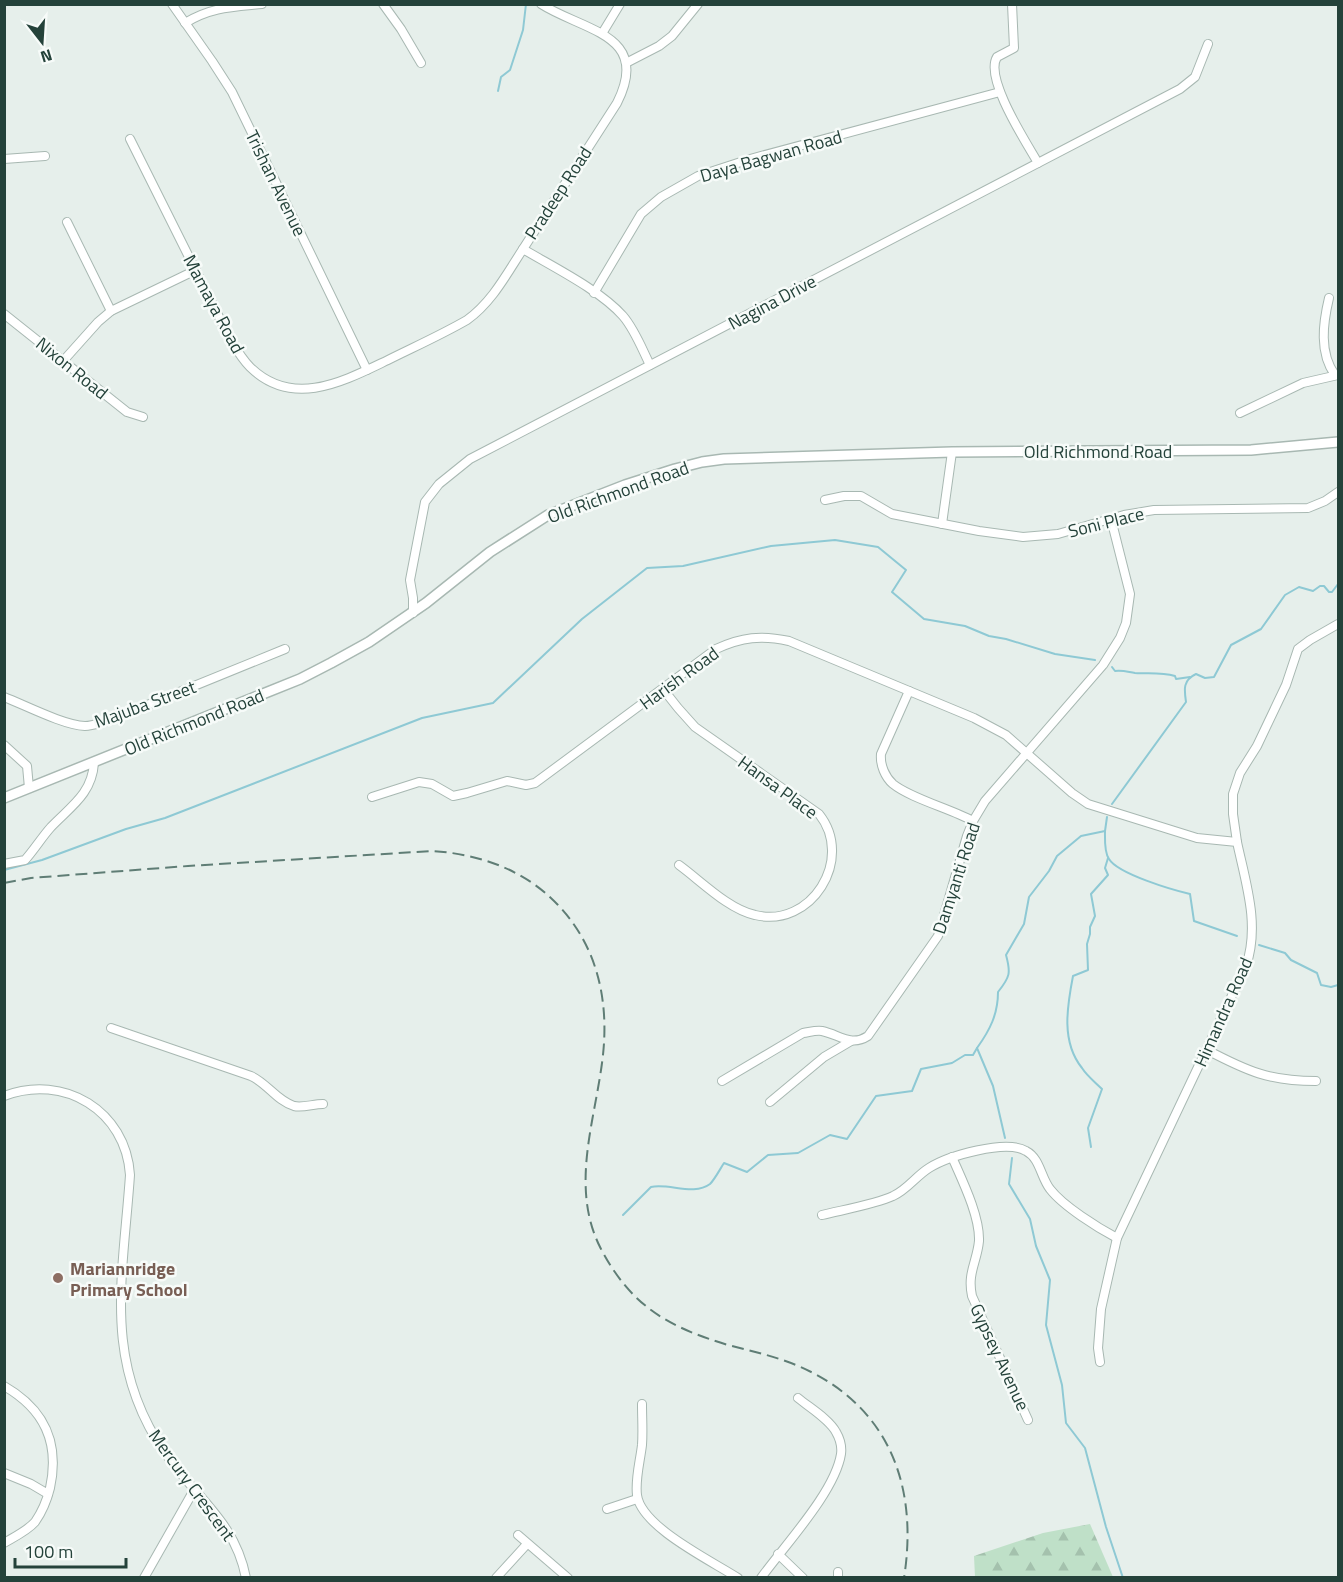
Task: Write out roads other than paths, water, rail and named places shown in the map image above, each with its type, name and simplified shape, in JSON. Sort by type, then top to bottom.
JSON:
[{"type":"street","name":"Trishan Avenue","points":[[172,4],[232,92],[367,370]]},
{"type":"street","points":[[185,23],[205,12],[217,9],[262,4]]},
{"type":"street","points":[[383,4],[421,63]]},
{"type":"street","points":[[541,4],[554,13],[603,33],[617,45],[626,63],[659,46],[672,36],[698,4]]},
{"type":"street","points":[[603,33],[620,4]]},
{"type":"street","points":[[1012,4],[1014,48],[997,57],[994,63],[1000,92],[1038,163]]},
{"type":"street","name":"Nagina Drive","points":[[412,613],[413,598],[410,580],[421,517],[429,494],[470,459],[1188,83],[1200,70],[1208,44]]},
{"type":"street","name":"Pradeep Road","points":[[626,63],[624,89],[522,249],[594,293],[623,317],[631,327],[650,365]]},
{"type":"street","name":"Daya Bagwan Road","points":[[594,293],[641,214],[661,197],[698,176],[750,159],[1000,92]]},
{"type":"street","name":"Mamaya Road","points":[[130,139],[229,337],[254,371],[286,386],[314,389],[338,383],[452,329],[480,310],[492,297],[522,249]]},
{"type":"street","points":[[4,159],[45,156]]},
{"type":"street","points":[[67,222],[111,311]]},
{"type":"street","points":[[64,360],[111,311],[195,270]]},
{"type":"street","points":[[1240,413],[1303,383],[1337,375],[1329,365],[1323,335],[1329,298]]},
{"type":"street","name":"Nixon Road","points":[[4,314],[127,412],[142,417]]},
{"type":"street","name":"Old Richmond Road","points":[[4,798],[300,679],[369,642],[412,613],[490,552],[548,515],[625,485],[675,469],[724,459],[952,452],[1251,450],[1338,442]]},
{"type":"street","points":[[942,524],[952,452]]},
{"type":"street","name":"Soni Place","points":[[825,500],[844,496],[861,496],[892,514],[1023,537],[1058,534],[1140,511],[1297,509],[1317,505],[1338,492]]},
{"type":"street","name":"Damyanti Road","points":[[770,1102],[824,1057],[851,1041],[868,1036],[938,936],[972,821],[985,801],[1113,652],[1126,623],[1130,594],[1111,519]]},
{"type":"street","name":"Himandra Road","points":[[1100,1362],[1098,1348],[1101,1309],[1117,1238],[1207,1050],[1251,951],[1252,917],[1237,843],[1233,794],[1240,773],[1257,746],[1265,725],[1288,681],[1299,649],[1338,624]]},
{"type":"street","name":"Harish Road","points":[[372,797],[419,782],[432,784],[453,796],[467,794],[507,781],[526,785],[535,783],[716,649],[732,641],[754,637],[789,640],[984,724],[1005,735],[1027,753]]},
{"type":"street","name":"Majuba Street","points":[[4,697],[72,724],[85,726],[117,718],[285,649]]},
{"type":"street","name":"Hansa Place","points":[[663,689],[695,727],[819,814],[827,827],[833,854],[828,875],[818,894],[801,908],[780,916],[757,916],[738,909],[679,865]]},
{"type":"street","points":[[909,691],[881,754],[880,761],[885,773],[895,786],[972,821]]},
{"type":"street","points":[[4,745],[27,765],[30,788]]},
{"type":"street","points":[[1027,753],[1072,793],[1088,804],[1197,838],[1237,843]]},
{"type":"street","points":[[4,864],[25,860],[47,832],[83,794],[91,782],[94,763]]},
{"type":"street","points":[[111,1028],[251,1076],[265,1083],[282,1099],[293,1105],[301,1107],[323,1104]]},
{"type":"street","points":[[722,1081],[803,1033],[825,1032],[851,1041]]},
{"type":"street","points":[[1207,1050],[1244,1070],[1262,1076],[1316,1081]]},
{"type":"street","name":"Mercury Crescent","points":[[4,1096],[19,1091],[39,1089],[53,1089],[75,1095],[105,1116],[120,1136],[128,1158],[130,1175],[120,1286],[120,1322],[135,1393],[148,1425],[164,1452],[221,1519],[230,1533],[240,1554],[246,1578]]},
{"type":"street","points":[[822,1215],[894,1196],[928,1168],[967,1151],[1013,1147],[1024,1149],[1033,1157],[1046,1184],[1055,1195],[1095,1226],[1117,1238]]},
{"type":"street","name":"Gypsey Avenue","points":[[952,1157],[973,1210],[978,1233],[977,1254],[969,1280],[972,1296],[1029,1420]]},
{"type":"street","points":[[4,1386],[18,1393],[32,1406],[48,1433],[54,1462],[48,1494],[41,1513],[33,1524],[4,1543]]},
{"type":"street","points":[[761,1578],[826,1491],[834,1477],[841,1452],[834,1428],[798,1398]]},
{"type":"street","points":[[642,1404],[642,1443],[636,1486],[637,1499],[647,1517],[654,1524],[738,1578]]},
{"type":"street","points":[[4,1473],[48,1494]]},
{"type":"street","points":[[144,1578],[194,1490]]},
{"type":"street","points":[[607,1509],[637,1499]]},
{"type":"street","points":[[518,1535],[568,1578]]},
{"type":"street","points":[[496,1578],[527,1544]]},
{"type":"street","points":[[778,1554],[803,1578]]},
{"type":"waterway","points":[[498,91],[501,77],[510,70],[523,30],[526,4]]},
{"type":"waterway","points":[[4,870],[42,860],[126,829],[165,818],[422,718],[493,703],[582,619],[647,568],[683,566],[771,546],[835,540],[878,547],[906,570],[892,592],[924,619],[965,626],[989,636],[1055,654],[1095,660]]},
{"type":"waterway","points":[[1112,804],[1186,702],[1185,689],[1192,676],[1196,674],[1205,678],[1214,677],[1231,645],[1261,629],[1285,595],[1299,587],[1313,591],[1324,586],[1332,592],[1338,584]]},
{"type":"waterway","points":[[1112,667],[1115,671],[1165,674],[1175,676],[1176,679],[1190,677]]},
{"type":"waterway","points":[[1005,1138],[993,1086],[977,1048],[992,1021],[997,1008],[998,992],[1008,975],[1009,966],[1006,955],[1024,924],[1029,897],[1049,871],[1057,856],[1081,836],[1105,831],[1107,817]]},
{"type":"waterway","points":[[1105,831],[1106,853],[1114,865],[1146,881],[1190,894],[1194,921],[1237,936]]},
{"type":"waterway","points":[[1091,1147],[1088,1128],[1102,1089],[1086,1074],[1075,1058],[1067,1024],[1073,976],[1088,970],[1087,944],[1095,916],[1091,894],[1108,875],[1105,868],[1108,858]]},
{"type":"waterway","points":[[1259,945],[1285,953],[1291,960],[1317,973],[1321,985],[1331,987],[1338,985]]},
{"type":"waterway","points":[[623,1215],[651,1187],[697,1189],[710,1184],[724,1163],[747,1172],[768,1155],[798,1153],[830,1135],[847,1139],[876,1096],[912,1091],[921,1069],[952,1063],[965,1055],[973,1055],[977,1048]]},
{"type":"waterway","points":[[1012,1158],[1009,1184],[1030,1219],[1036,1246],[1050,1280],[1046,1325],[1062,1385],[1066,1423],[1085,1448],[1106,1527],[1123,1578]]},
{"type":"railway","points":[[4,883],[31,878],[188,866],[432,851],[484,860],[531,882],[558,905],[572,922],[592,959],[598,978],[602,999],[604,1041],[587,1156],[586,1180],[587,1203],[592,1226],[601,1249],[625,1286],[653,1312],[669,1322],[707,1338],[796,1365],[827,1381],[853,1401],[874,1424],[890,1450],[900,1479],[906,1510],[907,1543],[904,1578]]},
{"type":"place","name":"Mariannridge Primary School","points":[[58,1278]]}]
